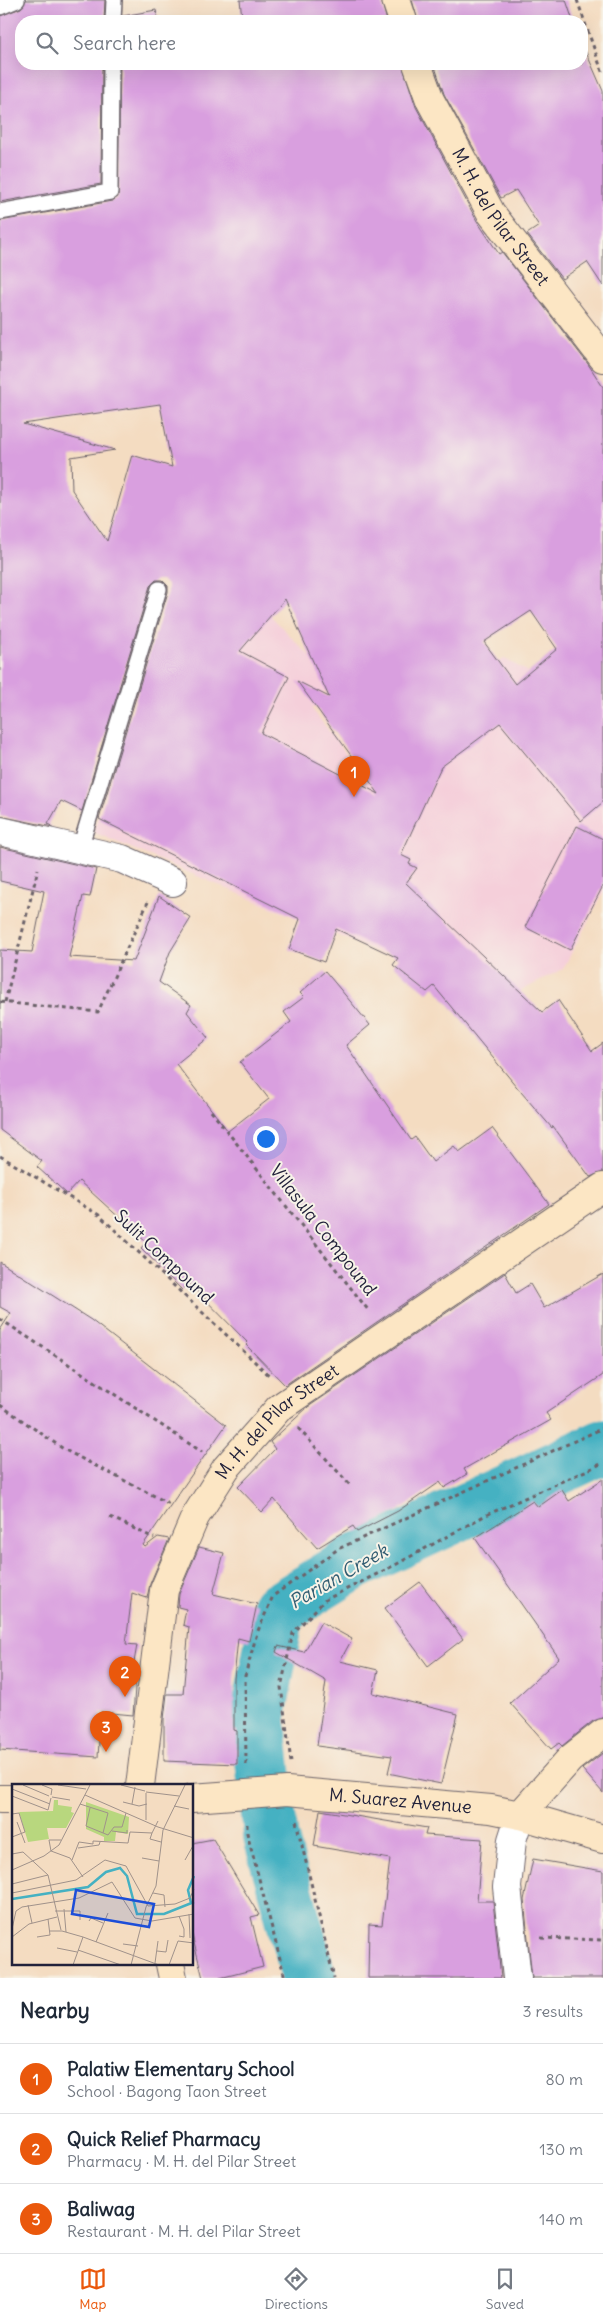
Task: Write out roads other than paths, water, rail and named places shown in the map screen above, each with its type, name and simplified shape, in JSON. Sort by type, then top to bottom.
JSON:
[{"type":"street","points":[[396,0],[401,15]]},
{"type":"street","name":"M. H. del Pilar Street","points":[[420,70],[430,100],[491,212],[603,358]]},
{"type":"street","points":[[0,831],[122,859],[166,879]]},
{"type":"street","name":"M. H. del Pilar Street","points":[[140,1784],[164,1590],[195,1516],[226,1468],[285,1404],[603,1187]]},
{"type":"street","points":[[517,1978],[507,1887],[512,1840],[520,1814],[570,1760],[603,1733]]},
{"type":"street","name":"M. Suarez Avenue","points":[[194,1798],[290,1792],[490,1809],[520,1814],[603,1839]]},
{"type":"lane","points":[[0,7],[17,0]]},
{"type":"lane","points":[[113,15],[114,0]]},
{"type":"lane","points":[[0,212],[110,192],[111,70]]},
{"type":"lane","points":[[80,848],[158,589]]},
{"type":"waterway","name":"Parian Creek","points":[[309,1978],[271,1838],[258,1719],[278,1610],[355,1562],[603,1447]]},
{"type":"place","name":"Palatiw Elementary School","points":[[354,797]]},
{"type":"place","name":"Quick Relief Pharmacy","points":[[125,1697]]},
{"type":"place","name":"Baliwag","points":[[106,1752]]}]
